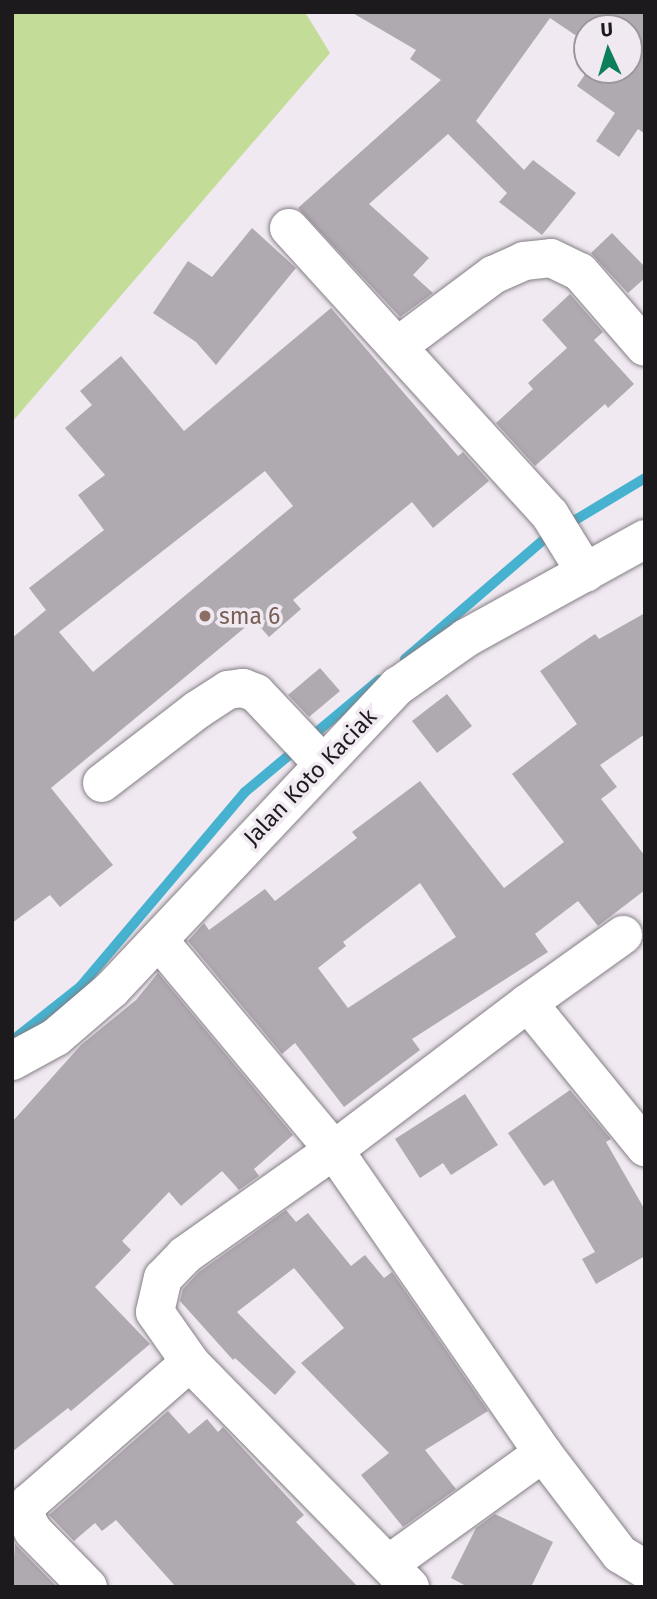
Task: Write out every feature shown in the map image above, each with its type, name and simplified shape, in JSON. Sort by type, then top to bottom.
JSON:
[{"type":"street","points":[[289,228],[398,346],[569,543]]},
{"type":"street","points":[[398,346],[493,275],[524,261],[551,258],[580,272],[639,331]]},
{"type":"street","name":"Jalan Koto Kaciak","points":[[12,1061],[56,1037],[160,942],[310,749],[466,638],[569,543],[645,539]]},
{"type":"street","points":[[102,783],[228,690],[243,688],[256,693],[310,749]]},
{"type":"street","points":[[543,1453],[399,1575],[190,1362],[155,1312],[163,1278],[185,1255],[334,1150],[528,1003],[623,936]]},
{"type":"street","points":[[160,942],[334,1150],[543,1453],[620,1554],[645,1569]]},
{"type":"street","points":[[528,1003],[645,1147]]},
{"type":"street","points":[[88,1587],[33,1531],[25,1516],[29,1503],[190,1362]]},
{"type":"green space","points":[[12,12],[305,12],[330,53],[12,422]]},
{"type":"building","points":[[351,12],[645,12],[645,134],[638,129],[619,157],[596,141],[615,113],[577,86],[643,84],[643,14],[573,14],[573,34],[550,18],[476,121],[524,170],[533,160],[576,193],[542,235],[499,202],[507,193],[448,134],[369,204],[429,258],[413,275],[433,293],[400,317],[298,208],[441,80],[410,59],[416,50]]},
{"type":"building","points":[[252,228],[296,268],[216,365],[196,342],[153,313],[188,261],[212,277]]},
{"type":"building","points":[[612,233],[645,267],[645,278],[628,293],[591,253]]},
{"type":"building","points":[[570,294],[603,332],[594,340],[634,384],[608,408],[605,404],[535,466],[496,423],[533,389],[528,383],[567,348],[542,320]]},
{"type":"building","points":[[331,308],[458,456],[463,452],[489,481],[433,528],[412,502],[293,600],[301,609],[269,637],[254,620],[51,788],[113,865],[60,907],[50,895],[12,923],[12,638],[46,610],[29,588],[104,530],[78,495],[105,475],[65,428],[92,405],[80,391],[121,356],[184,431]],"holes":[[[265,471],[293,506],[93,672],[59,632]]]},
{"type":"building","points":[[645,613],[645,734],[600,765],[617,787],[601,799],[645,856],[645,890],[598,926],[578,901],[535,934],[548,952],[412,1039],[420,1050],[344,1107],[295,1043],[282,1054],[188,941],[204,923],[209,930],[265,889],[275,901],[357,838],[352,832],[420,781],[504,888],[564,842],[512,774],[577,724],[540,671],[595,634],[599,639]],"holes":[[[420,883],[456,937],[348,1008],[318,968],[346,946],[343,942]]]},
{"type":"building","points":[[320,668],[340,691],[309,717],[288,695]]},
{"type":"building","points":[[447,694],[472,726],[437,753],[412,721]]},
{"type":"building","points":[[158,973],[293,1135],[254,1169],[259,1176],[239,1190],[222,1171],[181,1206],[169,1192],[122,1241],[131,1250],[95,1287],[150,1344],[71,1411],[68,1408],[12,1452],[12,1122],[81,1045],[136,1000]]},
{"type":"building","points":[[570,1090],[611,1139],[606,1142],[645,1210],[645,1256],[596,1284],[582,1259],[595,1252],[553,1180],[544,1186],[508,1133]]},
{"type":"building","points":[[465,1094],[498,1145],[451,1175],[443,1163],[420,1178],[395,1139]]},
{"type":"building","points":[[286,1210],[296,1222],[308,1213],[351,1266],[365,1255],[384,1278],[392,1272],[488,1411],[425,1450],[456,1489],[403,1527],[361,1475],[389,1453],[301,1363],[344,1328],[294,1268],[237,1312],[296,1372],[275,1395],[235,1358],[233,1360],[180,1301],[183,1289],[199,1272]]},
{"type":"building","points":[[168,1411],[189,1434],[207,1419],[218,1432],[223,1427],[304,1515],[296,1522],[358,1587],[176,1587],[116,1520],[102,1531],[95,1523],[74,1541],[49,1515]]},
{"type":"building","points":[[495,1514],[553,1542],[531,1587],[468,1587],[451,1578],[476,1528]]},
{"type":"building","points":[[15,1543],[17,1546],[57,1587],[12,1587]]},
{"type":"waterway","points":[[405,659],[547,537],[645,478]]},
{"type":"waterway","points":[[18,1036],[81,986],[245,792],[379,680]]},
{"type":"place","name":"sma 6","points":[[205,616]]}]
